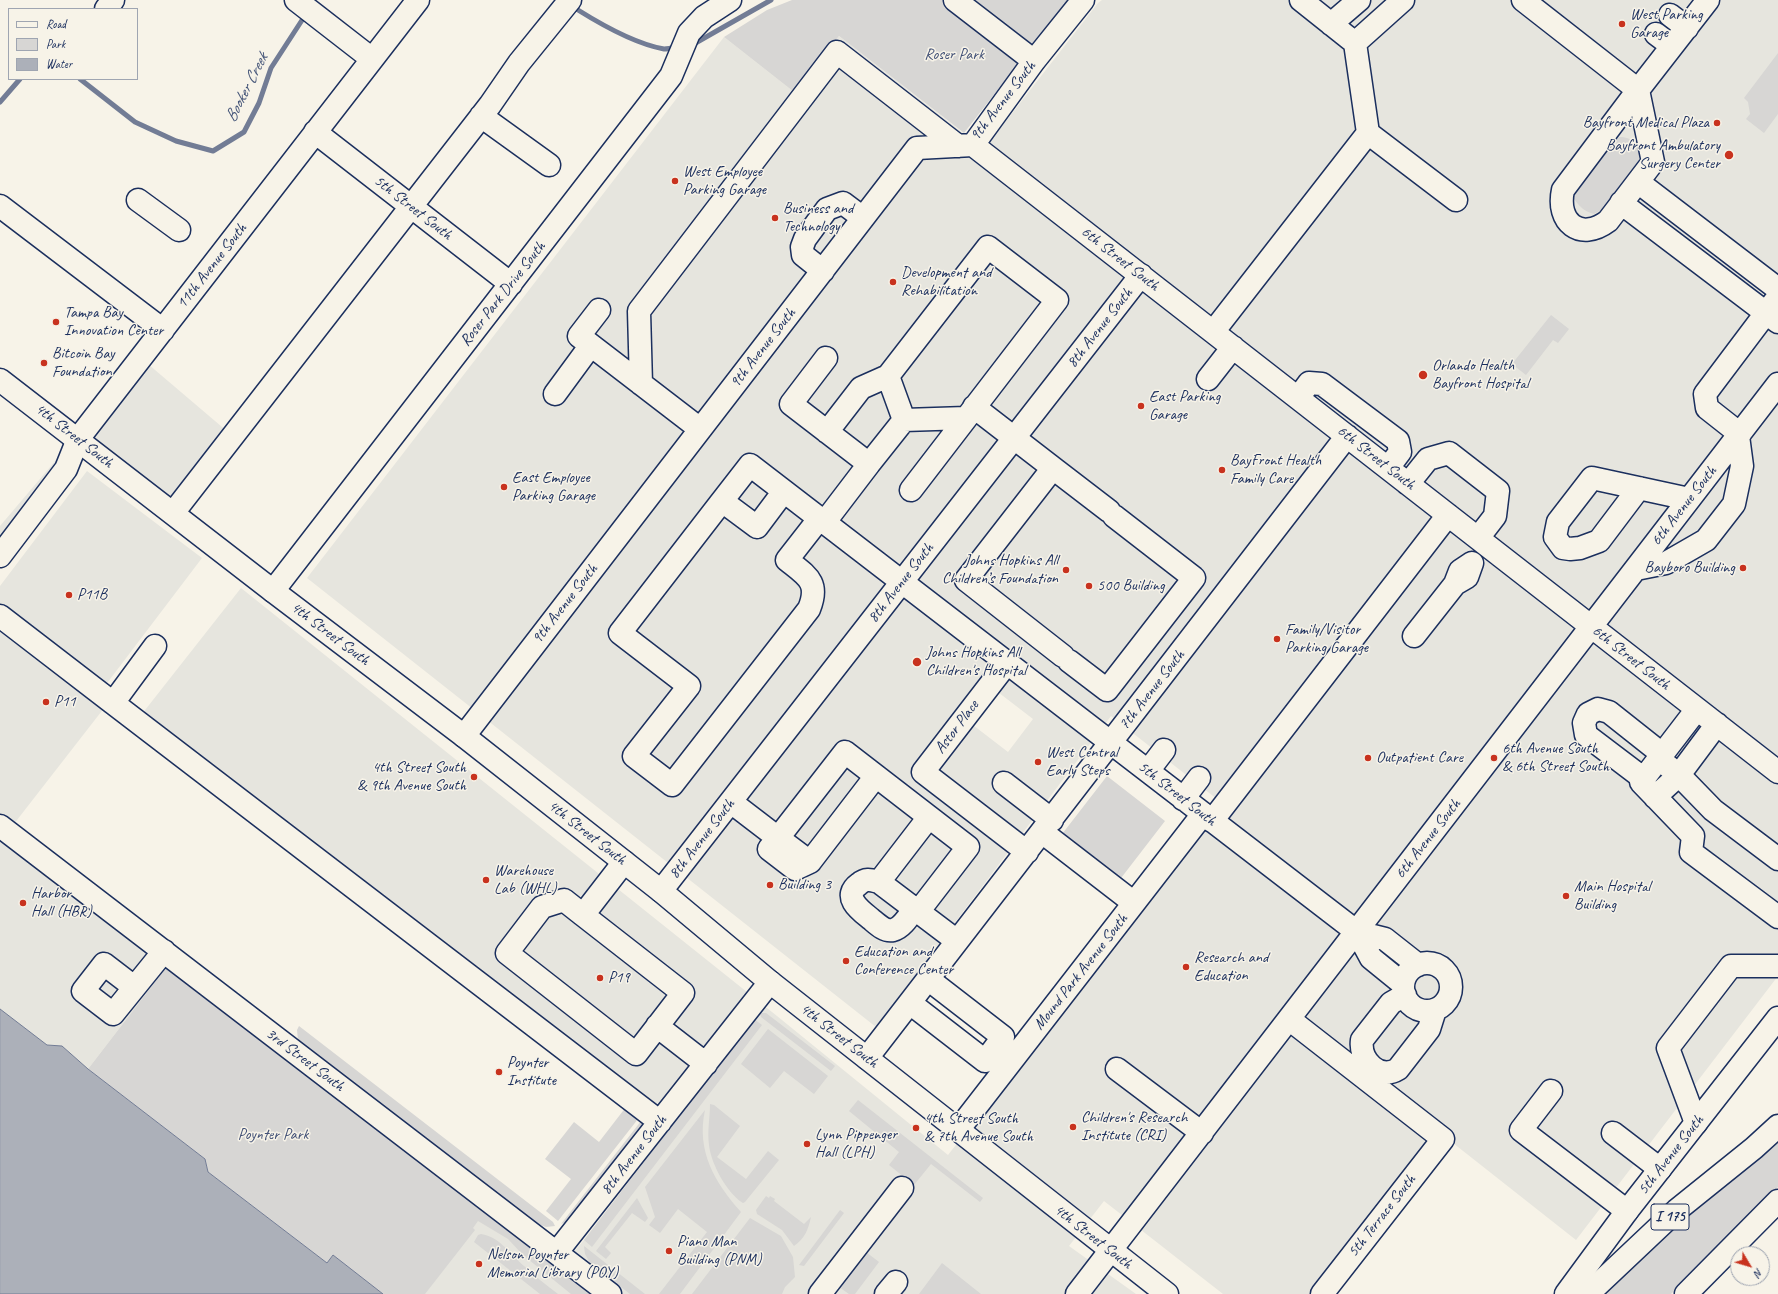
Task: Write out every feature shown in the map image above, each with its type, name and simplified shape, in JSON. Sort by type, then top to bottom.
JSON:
[{"type":"main road","points":[[107,8],[113,0]]},
{"type":"main road","points":[[296,0],[372,59]]},
{"type":"main road","name":"11th Avenue South","points":[[0,556],[66,469],[78,439],[418,0]]},
{"type":"main road","points":[[173,513],[481,116],[519,63],[570,0]]},
{"type":"main road","name":"Roser Park Drive South","points":[[273,591],[672,76],[689,33],[704,17],[730,0]]},
{"type":"main road","points":[[954,0],[1034,61]]},
{"type":"main road","name":"9th Avenue South","points":[[464,736],[918,148],[966,145],[1083,0]]},
{"type":"main road","points":[[1207,372],[1224,340],[1368,133],[1355,43],[1301,0]]},
{"type":"main road","points":[[1331,24],[1359,0]]},
{"type":"main road","points":[[1355,43],[1403,0]]},
{"type":"main road","points":[[1523,0],[1638,90],[1653,162],[1608,221],[1599,228],[1590,230],[1581,230],[1572,226],[1566,219],[1561,199],[1563,190],[1638,90],[1664,40],[1678,21],[1708,0]]},
{"type":"main road","name":"6th Street South","points":[[641,384],[639,311],[837,52],[966,145],[1141,275],[1778,772]]},
{"type":"main road","points":[[481,116],[549,165]]},
{"type":"main road","name":"5th Street South","points":[[315,132],[511,284]]},
{"type":"main road","points":[[1368,133],[1456,200]]},
{"type":"main road","points":[[1638,182],[1778,289]]},
{"type":"main road","points":[[138,200],[179,230]]},
{"type":"main road","points":[[823,271],[803,255],[802,247],[805,239],[828,209],[835,205],[844,203],[863,218]]},
{"type":"main road","points":[[1621,203],[1774,311],[1705,394],[1707,408],[1739,435],[1742,466],[1734,504],[1706,540],[1666,563],[1636,569]]},
{"type":"main road","points":[[0,206],[163,330]]},
{"type":"main road","points":[[827,432],[861,388],[888,376],[988,247],[1057,300],[911,490]]},
{"type":"main road","name":"8th Avenue South","points":[[661,891],[1141,275]]},
{"type":"main road","points":[[599,310],[579,336],[700,430]]},
{"type":"main road","points":[[555,394],[591,346]]},
{"type":"main road","points":[[826,358],[791,404],[869,464]]},
{"type":"main road","points":[[888,376],[904,420]]},
{"type":"main road","name":"4th Street South","points":[[0,380],[273,591],[464,736],[661,891],[770,982],[1167,1294]]},
{"type":"main road","points":[[1298,398],[1309,383],[1322,384],[1398,441],[1400,452],[1388,468]]},
{"type":"main road","name":"6th Avenue South","points":[[1077,1294],[1778,384]]},
{"type":"main road","points":[[784,491],[756,527],[722,501],[620,633],[689,686],[634,756],[672,785],[809,609],[814,593],[810,578],[787,560],[822,521],[904,420],[970,413],[1014,438],[1222,599]]},
{"type":"main road","name":"7th Avenue South","points":[[867,1058],[1141,705],[1347,436]]},
{"type":"main road","points":[[1408,484],[1428,458],[1449,453],[1498,491],[1495,516],[1482,541],[1467,576],[1455,584],[1414,636]]},
{"type":"main road","name":"5th Street South","points":[[722,501],[750,465],[1356,932]]},
{"type":"main road","points":[[1053,468],[966,580],[1107,690],[1194,578]]},
{"type":"main road","points":[[1639,488],[1689,499]]},
{"type":"main road","name":"Mound Park Avenue South","points":[[958,1130],[1134,903],[1208,817],[1448,515]]},
{"type":"main road","points":[[0,616],[660,1122]]},
{"type":"main road","points":[[113,703],[155,646]]},
{"type":"main road","name":"Astor Place","points":[[1007,663],[923,772],[1027,852]]},
{"type":"main road","points":[[1126,666],[1141,705]]},
{"type":"main road","points":[[1644,779],[1586,734],[1584,723],[1588,714],[1598,709],[1608,712],[1660,757],[1713,810],[1778,859]]},
{"type":"main road","points":[[1693,836],[1641,782],[1697,709]]},
{"type":"main road","points":[[1655,797],[1679,775],[1717,724]]},
{"type":"main road","points":[[1148,771],[1164,750]]},
{"type":"main road","points":[[778,838],[845,752],[968,847],[916,910],[900,928],[892,931],[884,929],[856,908],[852,900],[855,886],[862,881],[869,879],[879,882],[916,910],[957,941]]},
{"type":"main road","points":[[731,802],[810,862],[876,776]]},
{"type":"main road","points":[[1183,799],[1199,778]]},
{"type":"main road","points":[[1004,783],[1047,826],[1134,903]]},
{"type":"main road","points":[[1713,810],[1693,836],[1691,852],[1778,917]]},
{"type":"main road","points":[[879,882],[929,817]]},
{"type":"main road","name":"3rd Street South","points":[[0,826],[558,1252],[610,1294]]},
{"type":"main road","points":[[583,915],[624,862]]},
{"type":"main road","points":[[564,900],[583,915],[683,993],[636,1054],[507,953],[542,907],[564,900]]},
{"type":"main road","points":[[1356,932],[1385,939],[1418,965]]},
{"type":"main road","points":[[1356,932],[1371,958],[1404,990],[1412,1007],[1427,1011],[1435,1010],[1442,1006],[1451,993],[1452,985],[1445,970],[1438,965],[1430,963],[1418,965],[1408,971],[1404,990],[1391,1003],[1362,1040],[1362,1055],[1366,1062],[1378,1071],[1385,1073],[1391,1073],[1398,1069],[1429,1029],[1435,1010]]},
{"type":"main road","points":[[134,987],[164,951]]},
{"type":"main road","points":[[1696,1123],[1668,1048],[1731,966],[1778,966]]},
{"type":"main road","points":[[910,1002],[985,1061],[1003,1037],[928,979]]},
{"type":"main road","name":"8th Avenue South","points":[[558,1252],[770,982]]},
{"type":"main road","name":"5th Avenue South","points":[[1566,1294],[1627,1211],[1778,1018]]},
{"type":"main road","name":"5th Terrace South","points":[[1289,1019],[1443,1139],[1322,1294]]},
{"type":"main road","points":[[657,1026],[706,1064]]},
{"type":"main road","points":[[1116,1069],[1202,1133]]},
{"type":"main road","points":[[1552,1091],[1521,1130],[1627,1211]]},
{"type":"main road","name":"I 175","points":[[1588,1294],[1677,1210],[1754,1148],[1778,1126]]},
{"type":"main road","points":[[1613,1133],[1660,1169]]},
{"type":"main road","points":[[828,1292],[902,1188]]},
{"type":"main road","points":[[1686,1294],[1778,1201]]},
{"type":"shaded area","name":"Johns Hopkins All Children's Hospital","points":[[1102,0],[1778,0],[1778,976],[1576,1240],[1439,1132],[1313,1294],[1223,1294],[1104,1201],[1069,1246],[1136,1294],[383,1294],[333,1255],[282,1229],[485,1212],[559,1269],[584,1240],[674,1123],[138,719],[241,588],[777,1016],[948,1155],[1222,803],[1111,716],[876,1027],[307,578],[724,37],[794,92],[839,36],[963,133],[992,139],[1098,3]],"holes":[[[994,689],[1033,719],[1008,752],[969,722]]]},
{"type":"shaded area","points":[[148,364],[235,438],[181,509],[91,439]]},
{"type":"shaded area","points":[[62,453],[58,464],[0,540],[0,526]]},
{"type":"shaded area","points":[[87,471],[202,558],[98,695],[108,703],[3,838],[168,965],[88,1069],[62,1046],[47,1045],[0,1009],[0,586]]},
{"type":"green space","name":"Roser Park","points":[[792,0],[1068,0],[964,133],[839,36],[794,92],[724,37],[767,10]]},
{"type":"green space","points":[[1778,53],[1778,114],[1764,133],[1746,119],[1750,114],[1748,102],[1744,98]]},
{"type":"green space","points":[[1620,137],[1625,137],[1636,144],[1640,151],[1639,160],[1601,210],[1594,214],[1588,212],[1576,202],[1574,199],[1575,193],[1615,140]]},
{"type":"green space","points":[[1551,315],[1569,329],[1558,343],[1553,340],[1526,375],[1512,364]]},
{"type":"green space","points":[[1107,776],[1165,821],[1118,882],[1059,838]]},
{"type":"green space","name":"Poynter Park","points":[[168,965],[590,1294],[571,1294],[523,1255],[508,1239],[478,1221],[473,1228],[475,1230],[425,1294],[383,1294],[333,1255],[327,1263],[208,1172],[205,1159],[88,1069]]},
{"type":"green space","points":[[760,1013],[766,1013],[835,1066],[831,1071],[761,1017]]},
{"type":"green space","points":[[754,1019],[762,1025],[592,1247],[584,1240]]},
{"type":"green space","points":[[299,1026],[553,1222],[555,1226],[546,1227],[538,1224],[298,1040],[297,1030]]},
{"type":"green space","points":[[768,1029],[828,1076],[814,1094],[784,1071],[770,1088],[741,1064]]},
{"type":"green space","points":[[858,1100],[983,1198],[980,1202],[931,1164],[914,1185],[889,1165],[899,1152],[849,1111]]},
{"type":"green space","points":[[710,1104],[714,1105],[740,1126],[717,1157],[746,1179],[768,1151],[779,1160],[743,1203],[726,1185],[716,1169],[710,1153],[708,1130]]},
{"type":"green space","points":[[626,1107],[638,1119],[558,1221],[546,1211],[571,1179],[545,1159],[574,1122],[599,1142]]},
{"type":"green space","points":[[705,1110],[703,1139],[710,1166],[723,1190],[741,1212],[680,1294],[659,1294],[707,1232],[678,1209],[660,1233],[649,1225],[655,1217],[645,1187]]},
{"type":"green space","points":[[641,1121],[643,1125],[640,1129],[568,1221],[561,1224]]},
{"type":"green space","points":[[1778,1140],[1778,1187],[1671,1294],[1603,1294],[1667,1234]]},
{"type":"green space","points":[[766,1196],[769,1198],[770,1196],[775,1199],[774,1201],[804,1224],[811,1217],[806,1233],[794,1246],[782,1230],[757,1214],[756,1210]]},
{"type":"green space","points":[[637,1198],[648,1218],[645,1222],[632,1213],[605,1247],[611,1253],[606,1259],[596,1251]]},
{"type":"green space","points":[[840,1210],[844,1213],[804,1266],[799,1265]]},
{"type":"green space","points":[[750,1218],[781,1236],[793,1257],[795,1277],[785,1287],[782,1294],[692,1294]]},
{"type":"green space","points":[[481,1234],[499,1242],[528,1270],[558,1294],[540,1294],[474,1242],[478,1235]]},
{"type":"green space","points":[[584,1246],[645,1294],[630,1294],[590,1263],[585,1254]]},
{"type":"green space","points":[[866,1252],[879,1262],[855,1294],[849,1294],[836,1285]]},
{"type":"green space","points":[[942,1263],[981,1294],[919,1294]]},
{"type":"water","points":[[0,1009],[47,1045],[62,1046],[88,1069],[205,1159],[208,1172],[327,1263],[333,1255],[383,1294],[0,1294]]},
{"type":"waterway","name":"Booker Creek","points":[[692,45],[771,0]]},
{"type":"waterway","name":"Booker Creek","points":[[578,10],[608,28],[642,43],[664,49],[676,47]]},
{"type":"waterway","name":"Booker Creek","points":[[81,80],[135,122],[176,141],[213,151],[244,132],[259,103],[271,68],[306,14]]},
{"type":"waterway","name":"Booker Creek","points":[[0,102],[19,80]]},
{"type":"place","name":"West Parking Garage","points":[[1622,24]]},
{"type":"place","name":"Bayfront Medical Plaza","points":[[1717,123]]},
{"type":"place","name":"Bayfront Ambulatory Surgery Center","points":[[1729,155]]},
{"type":"place","name":"West Employee Parking Garage","points":[[675,181]]},
{"type":"place","name":"Business and Technology","points":[[775,218]]},
{"type":"place","name":"Development and Rehabilitation","points":[[893,282]]},
{"type":"place","name":"Tampa Bay Innovation Center","points":[[56,322]]},
{"type":"place","name":"Bitcoin Bay Foundation","points":[[44,363]]},
{"type":"place","name":"Orlando Health Bayfront Hospital","points":[[1423,375]]},
{"type":"place","name":"East Parking Garage","points":[[1141,406]]},
{"type":"place","name":"BayFront Health Family Care","points":[[1222,470]]},
{"type":"place","name":"East Employee Parking Garage","points":[[504,487]]},
{"type":"place","name":"Bayboro Building","points":[[1743,568]]},
{"type":"place","name":"Johns Hopkins All Children’s Foundation","points":[[1066,570]]},
{"type":"place","name":"500 Building","points":[[1089,586]]},
{"type":"place","name":"P11B","points":[[69,595]]},
{"type":"place","name":"Family/Visitor Parking Garage","points":[[1277,639]]},
{"type":"place","name":"Johns Hopkins All Children's Hospital","points":[[917,662]]},
{"type":"place","name":"P11","points":[[46,702]]},
{"type":"place","name":"Outpatient Care","points":[[1368,758]]},
{"type":"place","name":"6th Avenue South & 6th Street South","points":[[1494,758]]},
{"type":"place","name":"West Central Early Steps","points":[[1038,762]]},
{"type":"place","name":"4th Street South & 9th Avenue South","points":[[474,777]]},
{"type":"place","name":"Warehouse Lab (WHL)","points":[[486,880]]},
{"type":"place","name":"Building 3","points":[[770,885]]},
{"type":"place","name":"Main Hospital Building","points":[[1566,896]]},
{"type":"place","name":"Harbor Hall (HBR)","points":[[23,903]]},
{"type":"place","name":"Education and Conference Center","points":[[846,961]]},
{"type":"place","name":"Research and Education","points":[[1186,967]]},
{"type":"place","name":"P19","points":[[600,978]]},
{"type":"place","name":"Poynter Institute","points":[[499,1072]]},
{"type":"place","name":"Children's Research Institute (CRI)","points":[[1073,1127]]},
{"type":"place","name":"4th Street South & 7th Avenue South","points":[[916,1128]]},
{"type":"place","name":"Lynn Pippenger Hall (LPH)","points":[[807,1144]]},
{"type":"place","name":"Piano Man Building (PNM)","points":[[669,1251]]},
{"type":"place","name":"Nelson Poynter Memorial Library (POY)","points":[[479,1264]]}]
